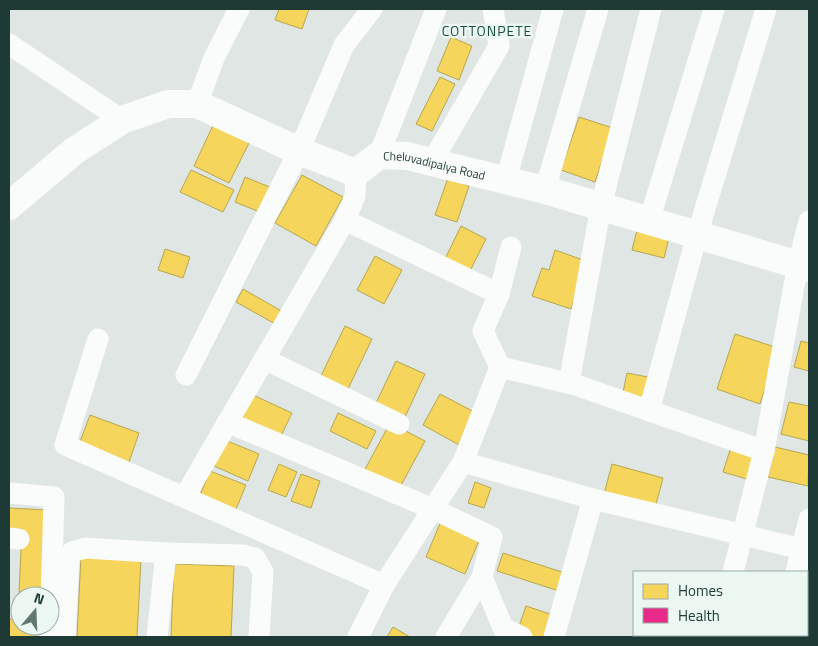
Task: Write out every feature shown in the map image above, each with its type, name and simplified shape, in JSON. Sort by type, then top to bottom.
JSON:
[{"type":"street","points":[[197,104],[214,58],[239,9]]},
{"type":"street","points":[[186,375],[299,151],[344,45],[372,9]]},
{"type":"street","points":[[379,155],[436,9]]},
{"type":"street","points":[[432,162],[499,46],[493,9]]},
{"type":"street","points":[[506,180],[553,9]]},
{"type":"street","points":[[545,190],[598,9]]},
{"type":"street","points":[[569,384],[601,206],[651,9]]},
{"type":"street","points":[[648,221],[714,9]]},
{"type":"street","points":[[649,411],[697,235],[766,9]]},
{"type":"street","points":[[9,44],[122,120]]},
{"type":"street","points":[[9,206],[74,150],[122,120],[168,104],[197,104],[299,151],[356,173],[355,196],[346,220],[185,496]]},
{"type":"street","name":"Cheluvadipalya Road","points":[[356,173],[379,155],[407,156],[545,190],[804,266]]},
{"type":"street","points":[[346,220],[499,294]]},
{"type":"street","points":[[733,571],[764,451],[804,266],[809,221]]},
{"type":"street","points":[[358,637],[384,585],[463,462],[500,367],[482,331],[499,294],[511,247]]},
{"type":"street","points":[[98,340],[65,445],[185,496],[384,585]]},
{"type":"street","points":[[264,360],[399,424]]},
{"type":"street","points":[[500,367],[569,384],[764,451]]},
{"type":"street","points":[[227,422],[433,509],[492,537],[482,577],[446,637]]},
{"type":"street","points":[[463,462],[593,499],[802,548]]},
{"type":"street","points":[[9,493],[54,497],[50,637]]},
{"type":"street","points":[[554,637],[593,499]]},
{"type":"street","points":[[796,571],[809,519]]},
{"type":"street","points":[[65,637],[69,558],[72,552],[85,548],[243,555],[255,558],[263,572],[259,637]]},
{"type":"street","points":[[157,637],[166,553]]},
{"type":"street","points":[[482,577],[501,632],[522,637]]},
{"type":"building: Homes","points":[[279,9],[309,9],[302,29],[275,20]]},
{"type":"building: Homes","points":[[451,37],[472,46],[459,80],[437,71]]},
{"type":"building: Homes","points":[[440,77],[455,84],[432,131],[416,124]]},
{"type":"building: Homes","points":[[579,117],[613,128],[595,182],[561,170]]},
{"type":"building: Homes","points":[[215,121],[251,139],[229,183],[194,166]]},
{"type":"building: Homes","points":[[191,170],[234,190],[223,212],[180,192]]},
{"type":"building: Homes","points":[[302,175],[343,197],[316,246],[275,223]]},
{"type":"building: Homes","points":[[245,177],[272,188],[262,213],[235,202]]},
{"type":"building: Homes","points":[[448,178],[469,186],[457,222],[435,215]]},
{"type":"building: Homes","points":[[461,226],[486,239],[470,271],[445,259]]},
{"type":"building: Homes","points":[[637,230],[669,238],[664,258],[632,250]]},
{"type":"building: Homes","points":[[165,249],[190,257],[183,278],[158,270]]},
{"type":"building: Homes","points":[[555,250],[586,261],[571,309],[532,296],[542,268],[549,270]]},
{"type":"building: Homes","points":[[375,256],[402,270],[384,304],[357,290]]},
{"type":"building: Homes","points":[[243,289],[285,313],[277,325],[236,302]]},
{"type":"building: Homes","points":[[345,326],[372,339],[346,393],[319,380]]},
{"type":"building: Homes","points":[[735,334],[778,348],[760,404],[717,389]]},
{"type":"building: Homes","points":[[801,341],[809,343],[809,371],[794,367]]},
{"type":"building: Homes","points":[[396,361],[425,374],[405,417],[376,403]]},
{"type":"building: Homes","points":[[627,373],[653,378],[648,402],[622,397]]},
{"type":"building: Homes","points":[[440,394],[478,414],[461,446],[423,425]]},
{"type":"building: Homes","points":[[253,395],[292,413],[280,438],[241,421]]},
{"type":"building: Homes","points":[[789,402],[809,406],[809,441],[781,434]]},
{"type":"building: Homes","points":[[338,413],[376,431],[367,449],[330,431]]},
{"type":"building: Homes","points":[[90,415],[139,433],[128,465],[78,447]]},
{"type":"building: Homes","points":[[390,423],[425,441],[398,491],[363,473]]},
{"type":"building: Homes","points":[[225,440],[259,454],[248,481],[214,466]]},
{"type":"building: Homes","points":[[731,447],[757,454],[750,480],[723,472]]},
{"type":"building: Homes","points":[[775,447],[809,455],[808,486],[768,477]]},
{"type":"building: Homes","points":[[279,464],[297,472],[286,497],[268,490]]},
{"type":"building: Homes","points":[[612,464],[663,478],[655,508],[604,494]]},
{"type":"building: Homes","points":[[210,471],[246,485],[234,514],[198,500]]},
{"type":"building: Homes","points":[[301,474],[320,481],[311,508],[291,501]]},
{"type":"building: Homes","points":[[475,482],[491,488],[484,508],[468,503]]},
{"type":"building: Homes","points":[[9,508],[48,510],[44,586],[19,586],[22,529],[9,529]]},
{"type":"building: Homes","points":[[441,521],[480,538],[465,574],[426,557]]},
{"type":"building: Homes","points":[[503,553],[568,574],[562,592],[497,571]]},
{"type":"building: Homes","points":[[81,556],[141,559],[137,637],[77,637]]},
{"type":"building: Homes","points":[[174,564],[234,566],[231,637],[171,637]]},
{"type":"building: Homes","points":[[526,606],[556,616],[549,637],[532,637],[517,632]]},
{"type":"building: Homes","points":[[9,619],[10,636],[36,636],[36,637],[9,637]]},
{"type":"building: Homes","points":[[393,627],[410,637],[387,637]]},
{"type":"building: Health","points":[[809,604],[809,637],[798,637],[808,636]]},
{"type":"district","name":"COTTONPETE","points":[[487,30]]}]
